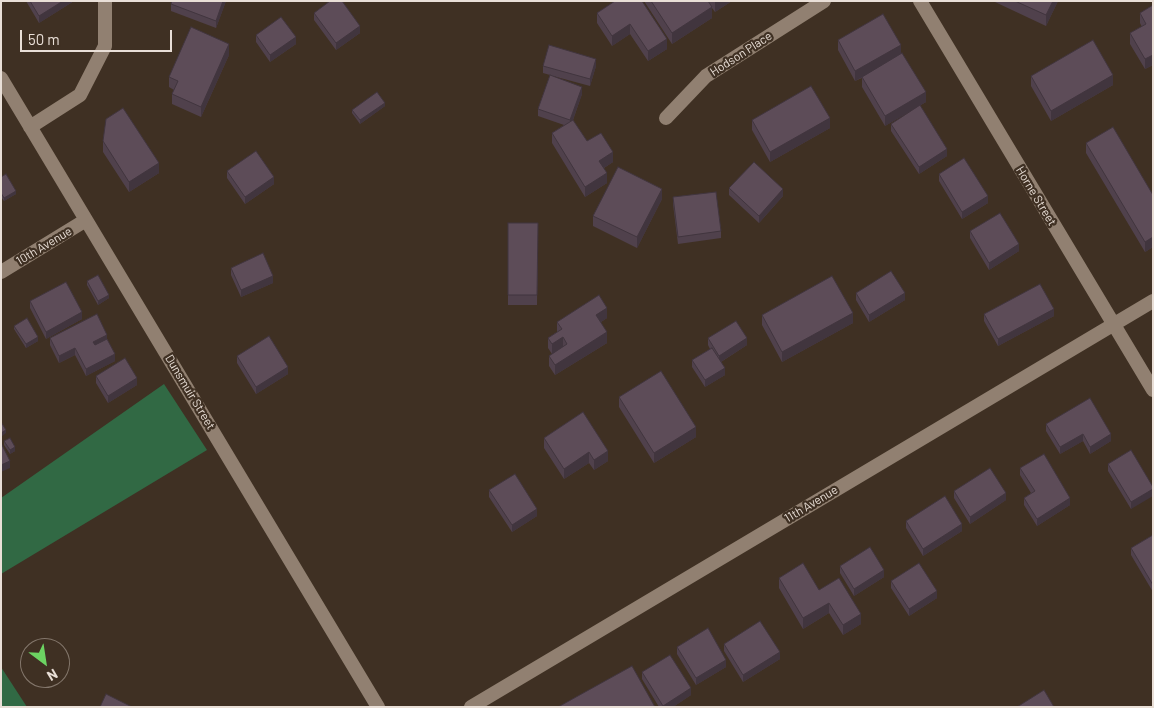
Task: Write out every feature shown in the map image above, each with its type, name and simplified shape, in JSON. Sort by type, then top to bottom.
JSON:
[{"type":"street","points":[[30,127],[80,95],[104,46],[105,1]]},
{"type":"street","name":"Hodson Place","points":[[666,118],[706,76],[824,1]]},
{"type":"street","name":"Horne Street","points":[[920,1],[1153,390]]},
{"type":"street","name":"Dunsmuir Street","points":[[1,78],[378,707]]},
{"type":"street","name":"10th Avenue","points":[[1,272],[86,220]]},
{"type":"street","name":"11th Avenue","points":[[470,707],[1112,324],[1153,302]]},
{"type":"green space","points":[[164,384],[207,450],[1,574],[1,498]]},
{"type":"green space","points":[[1,667],[27,707],[1,707]]},
{"type":"building","points":[[30,1],[63,1],[39,16]]},
{"type":"building","points":[[172,1],[223,1],[216,21],[171,4]]},
{"type":"building","points":[[330,1],[342,1],[360,26],[336,43],[314,13]]},
{"type":"building","points":[[615,1],[642,1],[667,39],[648,51],[630,24],[612,36],[597,13]]},
{"type":"building","points":[[651,1],[708,1],[712,7],[672,33]]},
{"type":"building","points":[[1015,1],[1053,1],[1046,15]]},
{"type":"building","points":[[1153,5],[1153,55],[1145,59],[1130,33],[1146,24],[1140,13]]},
{"type":"building","points":[[883,14],[901,45],[855,71],[838,40]]},
{"type":"building","points":[[281,17],[296,37],[270,55],[256,35]]},
{"type":"building","points":[[191,27],[229,44],[201,107],[172,94],[178,81],[169,77]]},
{"type":"building","points":[[1093,40],[1113,75],[1051,111],[1031,76]]},
{"type":"building","points":[[549,45],[596,59],[590,79],[543,66]]},
{"type":"building","points":[[902,53],[926,92],[885,116],[862,77]]},
{"type":"building","points":[[550,75],[582,87],[570,120],[538,109]]},
{"type":"building","points":[[811,86],[830,118],[770,152],[752,120]]},
{"type":"building","points":[[377,92],[385,103],[360,120],[352,110]]},
{"type":"building","points":[[920,105],[947,149],[919,167],[891,124]]},
{"type":"building","points":[[123,108],[159,163],[129,182],[103,141],[106,119]]},
{"type":"building","points":[[573,120],[587,141],[601,133],[613,152],[599,161],[607,173],[585,187],[552,133]]},
{"type":"building","points":[[1113,127],[1153,195],[1153,237],[1145,242],[1086,143]]},
{"type":"building","points":[[256,151],[274,177],[245,197],[227,171]]},
{"type":"building","points":[[964,158],[988,196],[962,212],[939,174]]},
{"type":"building","points":[[754,162],[783,189],[759,216],[729,188]]},
{"type":"building","points":[[618,167],[662,189],[637,237],[593,216]]},
{"type":"building","points":[[6,174],[16,191],[4,198],[1,193],[1,177]]},
{"type":"building","points":[[716,192],[721,231],[678,237],[673,197]]},
{"type":"building","points":[[1000,213],[1019,244],[989,263],[970,231]]},
{"type":"building","points":[[508,223],[538,223],[537,295],[508,295]]},
{"type":"building","points":[[263,253],[273,276],[241,290],[231,268]]},
{"type":"building","points":[[891,271],[905,293],[869,315],[856,293]]},
{"type":"building","points":[[98,275],[109,295],[98,301],[87,281]]},
{"type":"building","points":[[832,276],[853,313],[782,352],[762,315]]},
{"type":"building","points":[[66,282],[82,312],[46,332],[30,301]]},
{"type":"building","points":[[1040,284],[1054,309],[998,339],[984,314]]},
{"type":"building","points":[[599,295],[607,308],[596,315],[607,332],[555,365],[549,356],[567,344],[563,337],[552,344],[548,338],[562,329],[557,322]]},
{"type":"building","points":[[97,314],[107,335],[93,342],[95,345],[107,339],[115,354],[86,369],[75,348],[59,356],[50,338]]},
{"type":"building","points":[[27,318],[38,337],[26,344],[14,326]]},
{"type":"building","points":[[736,321],[747,338],[719,356],[708,338]]},
{"type":"building","points":[[269,336],[288,367],[256,387],[237,356]]},
{"type":"building","points":[[712,348],[725,368],[705,380],[692,360]]},
{"type":"building","points":[[125,358],[137,378],[108,396],[96,376]]},
{"type":"building","points":[[661,371],[696,427],[654,453],[619,397]]},
{"type":"building","points":[[1090,398],[1111,434],[1090,447],[1083,434],[1060,447],[1046,424]]},
{"type":"building","points":[[583,412],[608,451],[594,460],[589,452],[564,469],[544,438]]},
{"type":"building","points":[[1,422],[6,430],[1,433]]},
{"type":"building","points":[[10,438],[15,447],[10,450],[4,441]]},
{"type":"building","points":[[1,443],[10,461],[1,465]]},
{"type":"building","points":[[1131,450],[1153,489],[1131,502],[1108,464]]},
{"type":"building","points":[[1044,454],[1070,498],[1037,519],[1024,498],[1035,491],[1020,468]]},
{"type":"building","points":[[990,468],[1006,493],[970,517],[954,491]]},
{"type":"building","points":[[515,474],[537,509],[512,525],[489,490]]},
{"type":"building","points":[[945,496],[962,524],[923,549],[906,521]]},
{"type":"building","points":[[1153,535],[1153,585],[1131,548]]},
{"type":"building","points":[[870,547],[884,570],[854,589],[840,566]]},
{"type":"building","points":[[803,563],[819,590],[839,578],[861,614],[843,625],[829,603],[803,618],[779,578]]},
{"type":"building","points":[[919,563],[937,591],[909,609],[891,581]]},
{"type":"building","points":[[760,621],[780,652],[743,675],[724,644]]},
{"type":"building","points":[[708,628],[726,660],[696,678],[677,647]]},
{"type":"building","points":[[670,655],[691,688],[663,706],[642,672]]},
{"type":"building","points":[[632,666],[655,707],[558,707]]},
{"type":"building","points":[[1044,690],[1054,707],[1017,707]]},
{"type":"building","points":[[106,694],[132,707],[100,707]]}]
